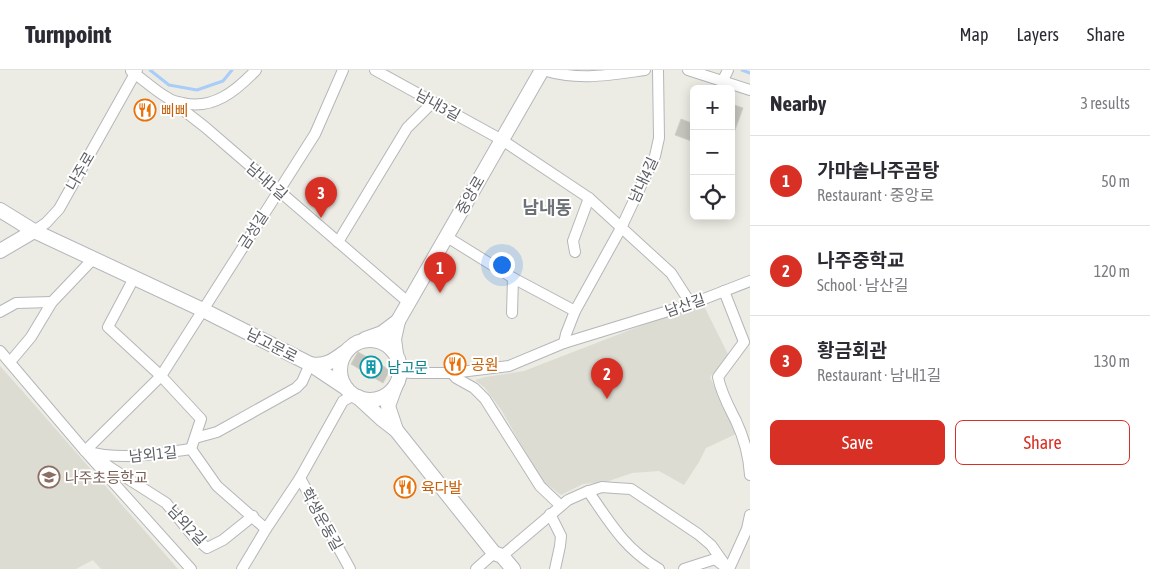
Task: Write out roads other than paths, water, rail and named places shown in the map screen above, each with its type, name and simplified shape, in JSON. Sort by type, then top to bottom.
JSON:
[{"type":"street","points":[[169,99],[194,105],[221,99],[236,90],[256,70]]},
{"type":"street","name":"금성길","points":[[203,310],[315,134],[343,70]]},
{"type":"street","name":"남내3길","points":[[374,70],[502,140]]},
{"type":"street","points":[[543,70],[564,76],[591,77],[645,70]]},
{"type":"street","name":"중앙로","points":[[398,321],[543,70]]},
{"type":"street","name":"남내4길","points":[[564,343],[575,311],[621,228],[657,149],[659,138],[658,70]]},
{"type":"street","points":[[688,70],[724,80],[750,90]]},
{"type":"street","points":[[724,80],[728,70]]},
{"type":"street","name":"남내1길","points":[[134,71],[186,111],[409,303]]},
{"type":"street","name":"나주로","points":[[0,251],[46,223],[59,209],[134,71]]},
{"type":"street","points":[[338,242],[407,128],[434,102]]},
{"type":"street","points":[[502,140],[589,198],[671,273],[691,304]]},
{"type":"street","points":[[575,252],[573,241],[589,198]]},
{"type":"street","name":"남고문로","points":[[0,210],[34,231],[203,310],[310,364],[302,382],[296,388],[217,432],[195,438]]},
{"type":"street","points":[[446,237],[513,278],[575,311]]},
{"type":"street","points":[[10,362],[32,337],[52,302],[93,259]]},
{"type":"street","name":"남외1길","points":[[85,451],[127,457],[191,450],[201,419],[161,376],[108,327],[134,278]]},
{"type":"street","points":[[512,313],[513,278]]},
{"type":"street","points":[[724,291],[750,281]]},
{"type":"street","name":"남산길","points":[[398,378],[412,373],[452,373],[509,366],[564,343],[691,304],[724,291],[744,342],[718,378],[720,388],[746,448],[750,475]]},
{"type":"street","points":[[0,312],[16,303],[52,302]]},
{"type":"street","points":[[85,451],[161,376],[203,310]]},
{"type":"street","points":[[310,364],[319,366],[325,364],[360,341],[376,336],[398,321]]},
{"type":"street","points":[[396,430],[388,406],[398,378],[399,364],[394,339],[398,321]]},
{"type":"street","points":[[360,341],[380,342],[396,354]]},
{"type":"street","points":[[0,351],[85,451],[191,569]]},
{"type":"street","points":[[345,352],[341,361],[340,371],[342,380],[375,414],[396,430],[498,554],[513,569]]},
{"type":"street","points":[[310,364],[353,393],[372,400],[390,392],[398,378]]},
{"type":"street","points":[[452,373],[456,378],[474,388],[485,399],[540,486],[560,506]]},
{"type":"street","name":"학생운동길","points":[[350,569],[300,478],[343,401],[353,393]]},
{"type":"street","points":[[191,450],[217,486],[266,529]]},
{"type":"street","name":"남외2길","points":[[96,454],[108,466],[166,502],[193,536],[207,548],[222,540],[253,516]]},
{"type":"street","points":[[242,569],[300,478]]},
{"type":"street","points":[[476,569],[568,500],[602,487],[631,489],[660,507],[711,545],[728,569]]},
{"type":"street","points":[[588,491],[625,544],[659,569]]},
{"type":"street","points":[[550,514],[561,536],[555,569]]},
{"type":"street","points":[[728,569],[747,529],[750,515]]},
{"type":"street","points":[[684,569],[715,559],[728,569]]},
{"type":"waterway","points":[[150,70],[169,85],[197,90],[223,81],[232,70]]},
{"type":"waterway","points":[[742,70],[750,73]]},
{"type":"place","name":"삐삐","points":[[145,110]]},
{"type":"place","name":"황금회관","points":[[321,218]]},
{"type":"place","name":"가마솥나주곰탕","points":[[440,293]]},
{"type":"place","name":"공원","points":[[455,364]]},
{"type":"place","name":"남고문","points":[[371,367]]},
{"type":"place","name":"나주중학교","points":[[607,399]]},
{"type":"place","name":"나주초등학교","points":[[49,477]]},
{"type":"place","name":"육다발","points":[[405,487]]},
{"type":"district","name":"남내동","points":[[547,207]]}]
